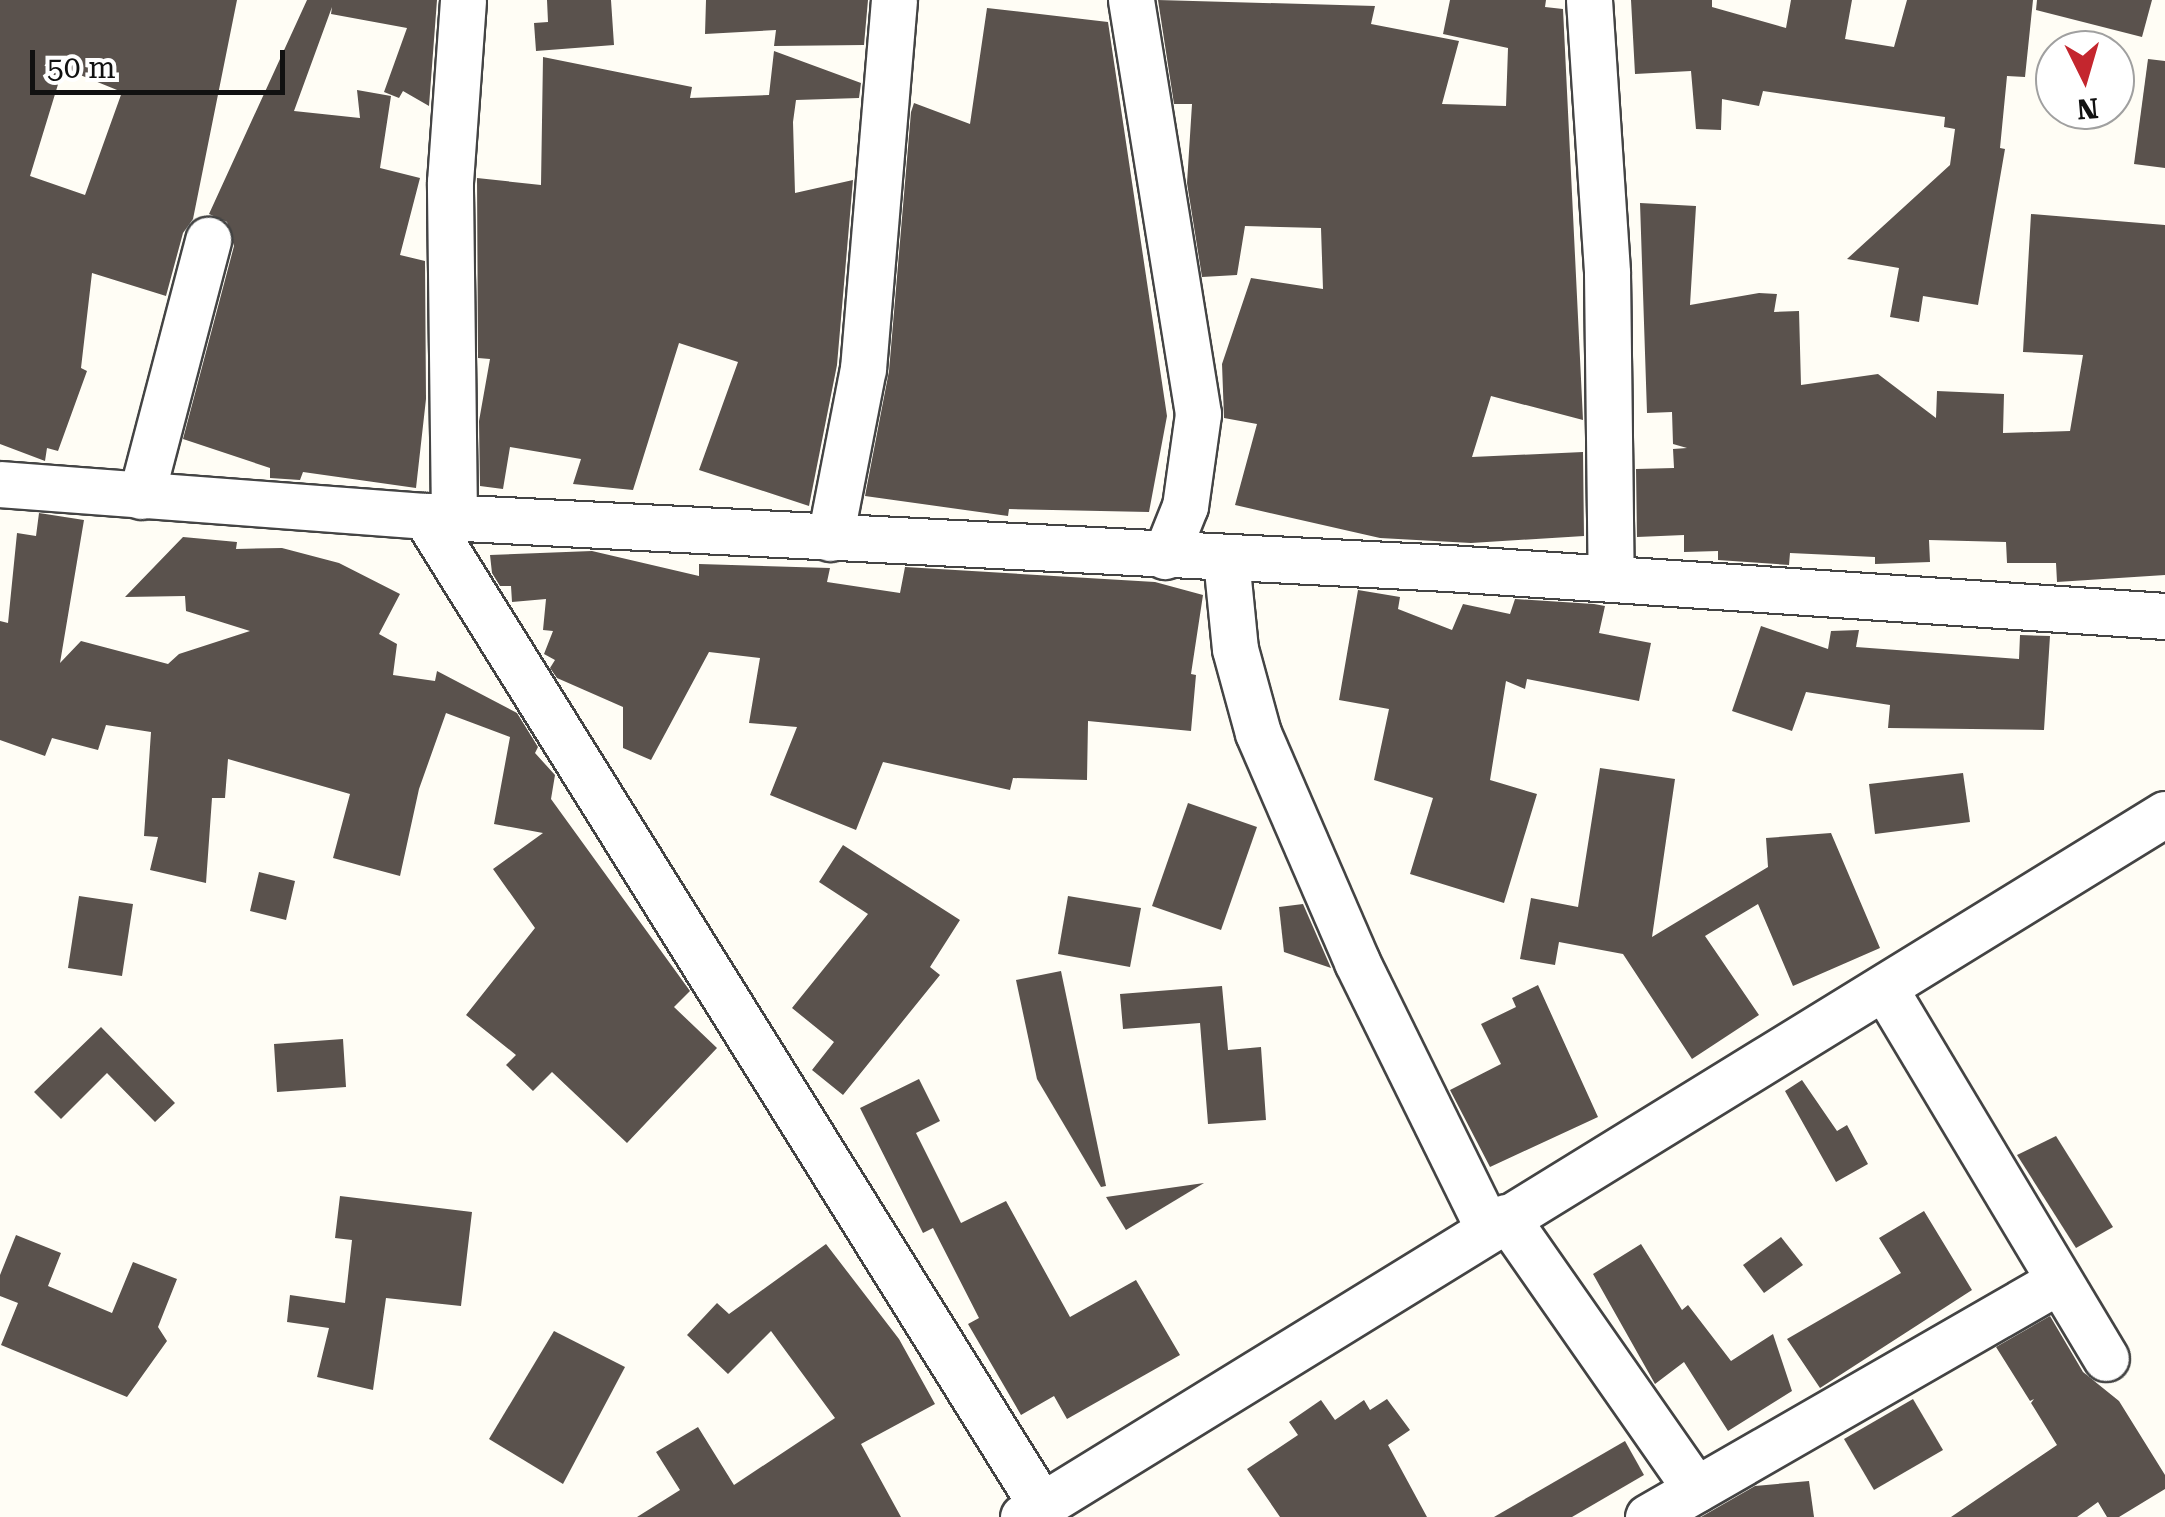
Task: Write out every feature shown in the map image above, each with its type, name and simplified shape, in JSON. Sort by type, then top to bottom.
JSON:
[{"type":"street","points":[[464,0],[450,182],[440,517],[1033,1511],[2165,814]]},
{"type":"street","points":[[830,538],[864,369],[894,0]]},
{"type":"street","points":[[1131,0],[1198,414],[1188,492],[1165,556]]},
{"type":"street","points":[[1589,0],[1607,272],[1611,578]]},
{"type":"street","points":[[141,496],[208,240]]},
{"type":"street","points":[[0,484],[440,517],[1611,578],[2165,616]]},
{"type":"street","points":[[1226,559],[1235,649],[1258,733],[1357,962],[1497,1223],[1696,1490]]},
{"type":"street","points":[[1884,989],[2106,1358]]},
{"type":"street","points":[[1648,1517],[2059,1280]]},
{"type":"building","points":[[0,0],[237,0],[193,219],[183,233],[166,296],[92,273],[81,368],[87,371],[58,451],[47,448],[45,461],[0,444]],"holes":[[[63,68],[122,92],[85,195],[30,176]]]},
{"type":"building","points":[[307,0],[437,0],[429,106],[403,91],[399,98],[384,92],[407,28],[331,14],[332,7],[294,111],[360,118],[357,90],[391,96],[380,168],[420,178],[400,255],[425,261],[426,399],[416,488],[303,472],[300,480],[270,478],[270,468],[183,439],[234,246],[227,222],[209,214]]},
{"type":"building","points":[[547,0],[611,0],[614,45],[536,51],[534,23],[548,22]]},
{"type":"building","points":[[706,0],[868,0],[864,45],[774,46],[776,30],[705,34]]},
{"type":"building","points":[[1158,0],[1375,6],[1371,24],[1459,41],[1442,104],[1506,106],[1508,48],[1443,34],[1450,0],[1546,0],[1545,7],[1563,9],[1583,420],[1491,396],[1472,457],[1583,452],[1584,536],[1471,543],[1380,538],[1235,505],[1257,424],[1224,418],[1222,364],[1251,278],[1323,289],[1321,228],[1245,226],[1237,275],[1202,277],[1187,183],[1192,104],[1174,104]]},
{"type":"building","points":[[1631,0],[1712,0],[1712,7],[1786,28],[1791,0],[1852,0],[1845,39],[1894,47],[1907,0],[2033,0],[2025,77],[2007,76],[2000,148],[2005,149],[1978,305],[1923,296],[1919,322],[1890,317],[1899,268],[1847,259],[1950,165],[1955,129],[1944,127],[1945,117],[1763,91],[1759,106],[1722,99],[1721,130],[1696,129],[1691,71],[1635,74]]},
{"type":"building","points":[[2037,0],[2152,0],[2142,37],[2135,35],[2135,30],[2115,30],[2036,10]]},
{"type":"building","points":[[987,8],[1108,22],[1167,416],[1149,512],[1009,509],[1008,516],[865,496],[889,371],[911,112],[914,103],[970,124]]},
{"type":"building","points":[[774,51],[861,83],[859,98],[796,100],[793,122],[795,193],[853,180],[837,365],[809,506],[699,470],[738,362],[679,343],[633,490],[573,484],[581,459],[510,447],[503,489],[480,486],[479,421],[490,359],[478,358],[477,178],[541,185],[543,57],[692,87],[690,98],[769,95]]},
{"type":"building","points":[[2148,59],[2165,61],[2165,168],[2134,164]]},
{"type":"building","points":[[1640,203],[1696,206],[1690,305],[1759,293],[1777,294],[1774,312],[1799,311],[1801,385],[1878,374],[1936,418],[1937,391],[2004,394],[2003,433],[2070,431],[2083,355],[2023,352],[2031,214],[2165,225],[2165,575],[2057,582],[2056,563],[2007,563],[2006,542],[1929,540],[1930,562],[1875,564],[1875,557],[1790,553],[1789,565],[1718,560],[1718,551],[1684,552],[1684,535],[1637,537],[1636,469],[1674,468],[1673,449],[1687,448],[1673,444],[1672,412],[1647,413]]},
{"type":"building","points":[[39,513],[84,520],[60,663],[81,641],[168,664],[179,654],[250,631],[186,611],[185,596],[125,597],[183,537],[237,542],[236,549],[282,548],[339,563],[400,594],[379,634],[397,644],[393,675],[435,681],[437,671],[517,713],[538,747],[535,753],[555,775],[551,799],[690,991],[674,1007],[717,1048],[627,1143],[552,1072],[533,1091],[506,1065],[516,1055],[466,1015],[535,928],[493,869],[543,833],[494,824],[510,737],[446,713],[419,789],[400,876],[333,858],[350,794],[228,759],[225,798],[212,798],[206,883],[150,870],[158,837],[144,836],[151,732],[106,725],[98,750],[52,738],[45,756],[0,740],[0,621],[8,623],[17,533],[36,536]]},
{"type":"building","points":[[592,551],[699,576],[699,564],[830,568],[827,582],[900,593],[905,567],[1155,582],[1203,595],[1191,674],[1196,675],[1191,731],[1088,721],[1087,780],[1013,778],[1010,790],[883,762],[856,830],[770,795],[797,727],[749,723],[760,658],[709,652],[651,760],[623,748],[623,707],[557,678],[550,668],[555,660],[544,654],[553,631],[543,630],[546,599],[512,602],[511,586],[500,586],[492,573],[490,555]]},
{"type":"building","points":[[1358,590],[1400,597],[1398,609],[1452,630],[1463,604],[1510,614],[1515,599],[1594,604],[1605,606],[1599,633],[1651,643],[1639,701],[1527,679],[1525,689],[1506,681],[1490,780],[1537,794],[1504,903],[1410,874],[1433,798],[1374,780],[1389,709],[1339,700]]},
{"type":"building","points":[[1761,626],[1828,649],[1831,631],[1859,630],[1856,647],[2019,659],[2020,635],[2050,636],[2044,730],[1888,728],[1890,705],[1806,692],[1792,731],[1732,711]]},
{"type":"building","points":[[1600,768],[1675,779],[1652,937],[1768,867],[1766,838],[1831,833],[1880,948],[1793,986],[1758,904],[1705,936],[1759,1015],[1692,1059],[1623,954],[1559,942],[1555,965],[1520,959],[1531,898],[1578,907]]},
{"type":"building","points":[[1963,773],[1970,822],[1875,834],[1869,784]]},
{"type":"building","points":[[1188,803],[1257,827],[1221,930],[1152,906]]},
{"type":"building","points":[[843,845],[960,920],[930,967],[940,975],[843,1095],[812,1070],[834,1042],[792,1008],[868,914],[819,882]]},
{"type":"building","points":[[259,872],[295,881],[286,920],[250,911]]},
{"type":"building","points":[[79,896],[133,904],[122,976],[68,968]]},
{"type":"building","points":[[1068,896],[1141,908],[1130,967],[1058,954]]},
{"type":"building","points":[[1303,904],[1331,968],[1284,952],[1279,907]]},
{"type":"building","points":[[1061,971],[1106,1186],[1101,1187],[1037,1079],[1016,980]]},
{"type":"building","points":[[1538,985],[1598,1117],[1490,1167],[1450,1090],[1501,1064],[1481,1024],[1516,1007],[1512,998]]},
{"type":"building","points":[[1222,986],[1228,1050],[1261,1047],[1266,1120],[1208,1124],[1200,1023],[1123,1029],[1120,994]]},
{"type":"building","points":[[101,1027],[175,1103],[155,1122],[107,1073],[61,1119],[34,1092]]},
{"type":"building","points":[[343,1039],[346,1087],[277,1092],[274,1044]]},
{"type":"building","points":[[919,1079],[940,1121],[916,1133],[961,1223],[1006,1201],[1070,1317],[1136,1280],[1180,1355],[1067,1419],[1054,1396],[1021,1415],[968,1324],[979,1318],[933,1228],[923,1233],[860,1108]]},
{"type":"building","points":[[1802,1080],[1837,1131],[1847,1125],[1868,1164],[1836,1182],[1785,1091]]},
{"type":"building","points":[[2056,1136],[2113,1227],[2076,1248],[2017,1155]]},
{"type":"building","points":[[1204,1183],[1126,1230],[1106,1197]]},
{"type":"building","points":[[340,1196],[472,1212],[461,1306],[386,1298],[373,1390],[317,1377],[329,1328],[287,1322],[290,1295],[345,1303],[352,1240],[335,1238]]},
{"type":"building","points":[[1924,1211],[1972,1290],[1820,1388],[1787,1339],[1901,1273],[1879,1238]]},
{"type":"building","points":[[16,1235],[61,1253],[48,1286],[112,1313],[133,1262],[177,1279],[158,1327],[167,1341],[127,1397],[1,1345],[18,1303],[0,1296],[0,1275]]},
{"type":"building","points":[[1781,1237],[1803,1265],[1764,1293],[1743,1265]]},
{"type":"building","points":[[826,1244],[899,1339],[935,1404],[861,1444],[901,1517],[637,1517],[680,1490],[656,1452],[698,1427],[734,1485],[835,1418],[771,1331],[728,1374],[687,1335],[717,1303],[729,1314]]},
{"type":"building","points":[[1641,1244],[1682,1310],[1688,1305],[1731,1361],[1773,1334],[1792,1391],[1728,1431],[1684,1362],[1655,1384],[1593,1274]]},
{"type":"building","points":[[2050,1316],[2083,1372],[2119,1401],[2165,1475],[2165,1489],[2119,1517],[2107,1517],[2098,1502],[2077,1517],[1951,1517],[2057,1445],[2031,1403],[2034,1399],[2030,1401],[1996,1347]]},
{"type":"building","points":[[554,1331],[625,1367],[563,1484],[489,1439]]},
{"type":"building","points":[[1387,1399],[1410,1430],[1388,1445],[1427,1517],[1280,1517],[1247,1469],[1298,1435],[1289,1422],[1321,1400],[1335,1420],[1364,1400],[1370,1410]]},
{"type":"building","points":[[1913,1399],[1943,1450],[1874,1490],[1844,1439]]},
{"type":"building","points":[[1625,1441],[1644,1475],[1572,1517],[1494,1517]]},
{"type":"building","points":[[1809,1481],[1814,1517],[1701,1517],[1755,1486]]}]
